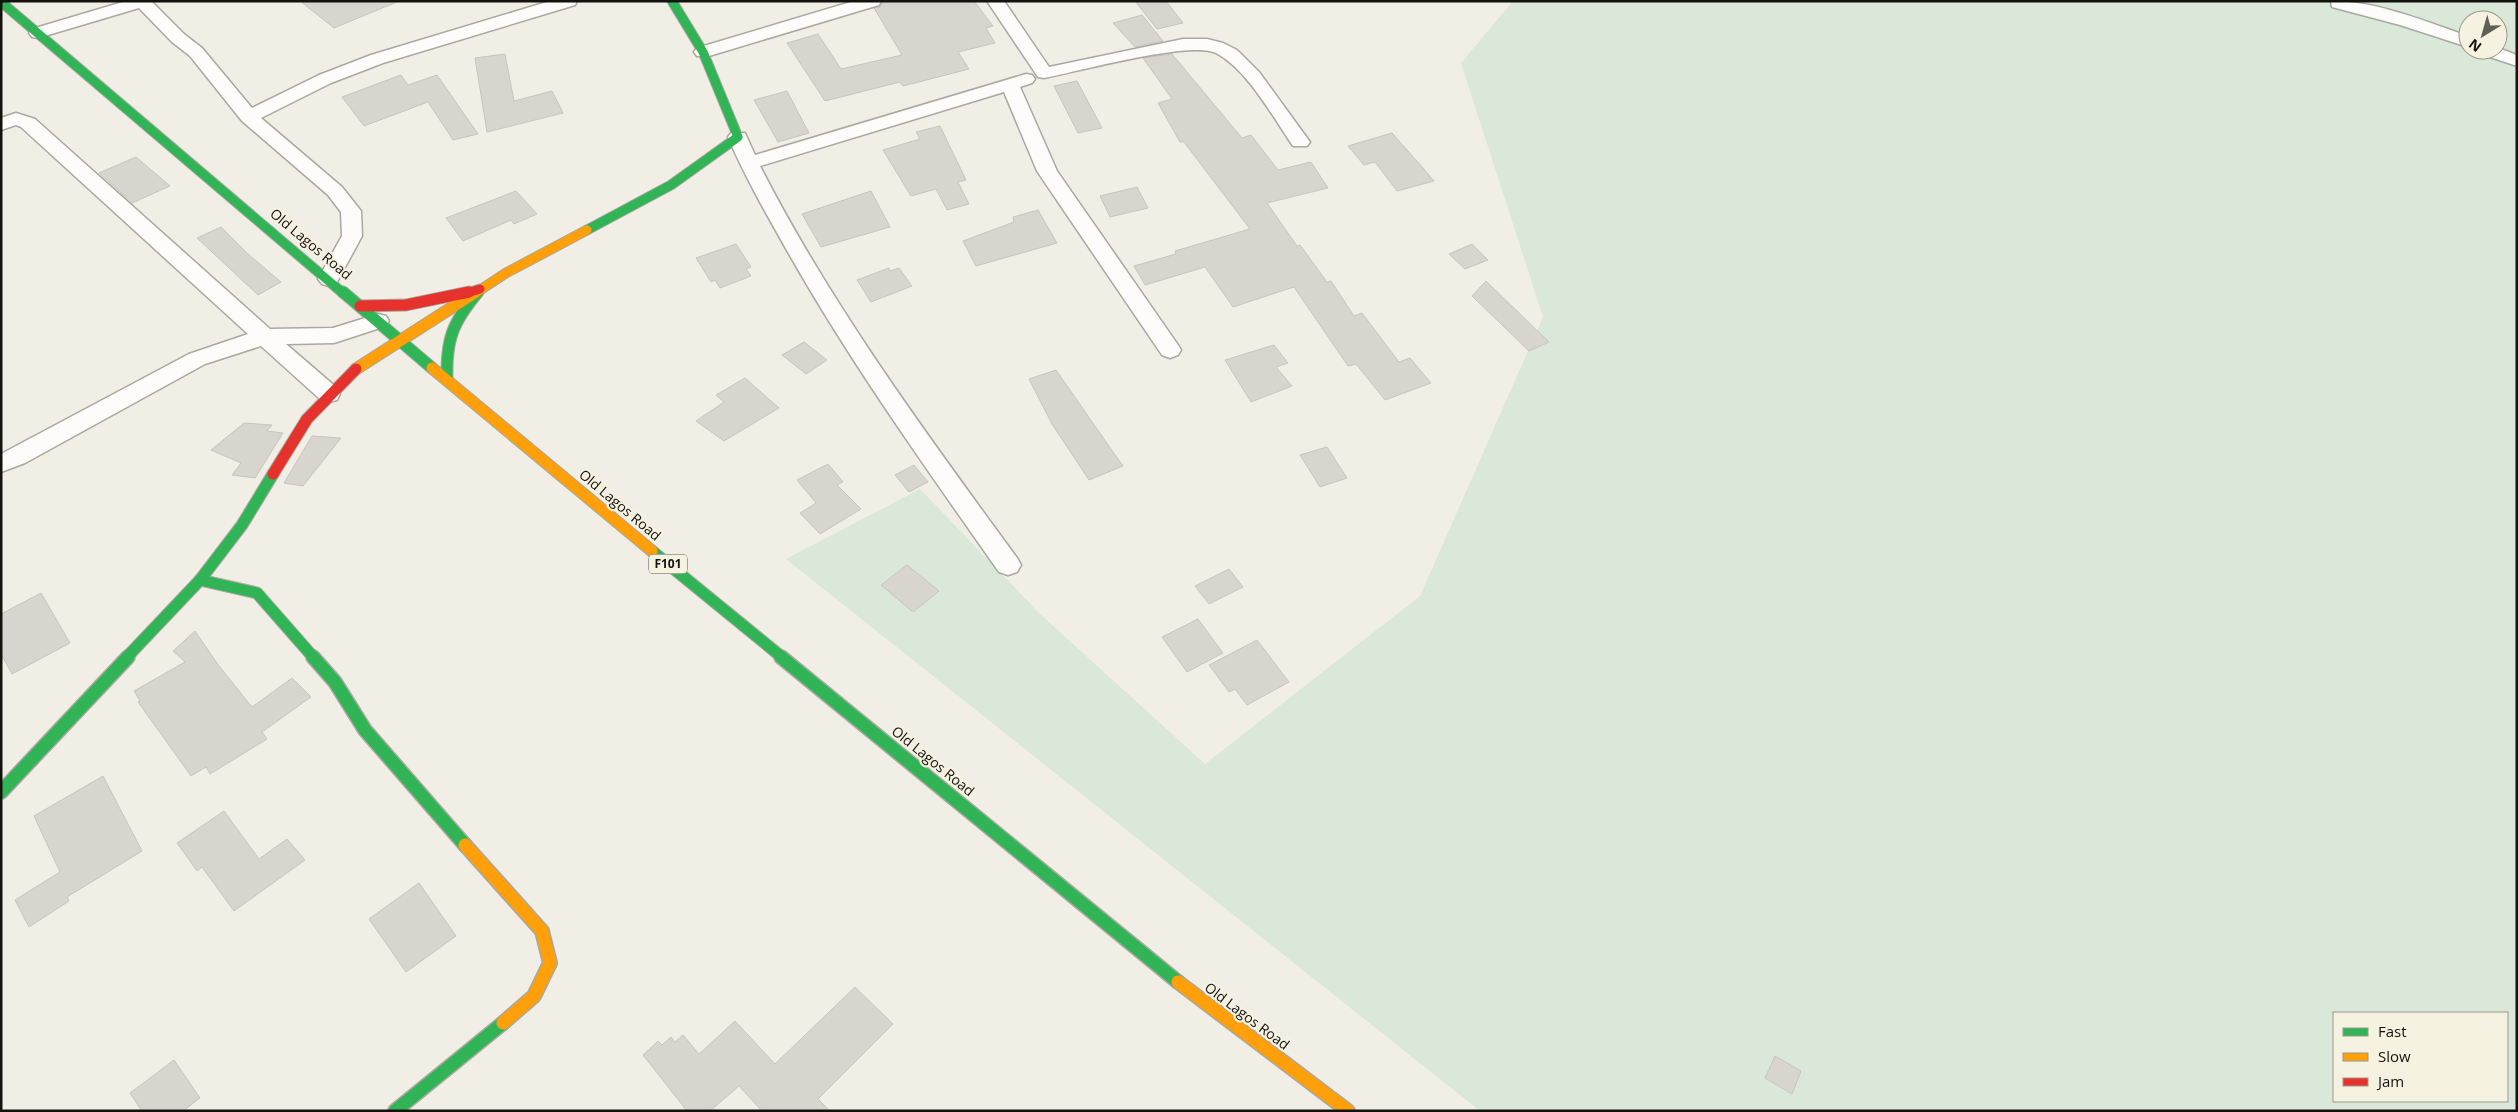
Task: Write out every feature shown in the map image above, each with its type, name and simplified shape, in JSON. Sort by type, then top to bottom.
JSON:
[{"type":"main road","points":[[1,792],[200,580],[242,525],[307,419],[329,394],[353,372],[506,273],[671,185],[738,137],[703,52],[672,1]]},
{"type":"main road","name":"Old Lagos Road","points":[[1,2],[447,380],[792,667],[959,801],[1175,980],[1348,1111]]},
{"type":"main road","points":[[360,306],[388,308],[416,305],[449,300],[480,290]]},
{"type":"main road","points":[[447,380],[445,344],[454,319],[480,290]]},
{"type":"main road","points":[[200,580],[257,593],[335,682],[366,730],[410,784],[542,931],[550,963],[534,996],[481,1042],[395,1111]]},
{"type":"street","points":[[249,117],[325,80],[377,59],[569,1]]},
{"type":"street","points":[[703,52],[873,1]]},
{"type":"street","points":[[995,1],[1044,73]]},
{"type":"street","points":[[38,33],[142,2],[172,32],[196,52],[225,85],[249,117],[335,191],[351,211],[352,236],[329,280]]},
{"type":"street","points":[[2338,4],[2406,21],[2458,39]]},
{"type":"street","points":[[748,163],[1010,85],[1044,73],[1183,44],[1202,44],[1221,48],[1234,56],[1272,103],[1300,142]]},
{"type":"street","points":[[1010,85],[1046,171],[1170,350]]},
{"type":"street","points":[[1,124],[16,119],[28,123],[329,394]]},
{"type":"street","points":[[738,137],[748,163],[812,278],[858,350],[1008,565]]},
{"type":"street","points":[[1,463],[17,457],[110,408],[197,359],[264,337],[334,335],[378,321]]},
{"type":"green space","points":[[1513,1],[2517,1],[2517,1111],[1480,1111],[786,559],[920,489],[1040,614],[1205,764],[1420,596],[1543,317],[1461,63]]},
{"type":"building","points":[[300,1],[396,1],[397,2],[334,28]]},
{"type":"building","points":[[883,1],[974,1],[993,26],[986,28],[995,43],[958,52],[969,69],[903,86],[900,82],[825,101],[787,43],[818,34],[841,69],[902,55],[874,8],[880,7]]},
{"type":"building","points":[[1135,1],[1166,1],[1183,23],[1157,29]]},
{"type":"building","points":[[1142,15],[1163,41],[1135,47],[1113,23]]},
{"type":"building","points":[[505,54],[514,101],[552,91],[563,113],[487,132],[475,58]]},
{"type":"building","points":[[1172,54],[1242,138],[1251,135],[1278,170],[1311,162],[1328,188],[1267,203],[1297,246],[1300,245],[1327,282],[1331,281],[1354,316],[1362,313],[1399,362],[1410,358],[1431,383],[1385,400],[1356,364],[1348,366],[1294,287],[1233,307],[1205,267],[1145,285],[1134,266],[1176,254],[1175,251],[1250,229],[1184,142],[1180,142],[1158,103],[1172,99],[1143,58]]},
{"type":"building","points":[[401,75],[408,85],[437,75],[478,134],[453,140],[428,102],[364,126],[342,97]]},
{"type":"building","points":[[1077,81],[1102,128],[1078,133],[1054,86]]},
{"type":"building","points":[[787,91],[809,133],[778,142],[754,100]]},
{"type":"building","points":[[940,126],[966,180],[958,182],[969,204],[947,210],[936,189],[911,196],[883,150],[920,139],[916,132]]},
{"type":"building","points":[[1392,133],[1434,181],[1397,191],[1375,162],[1364,165],[1348,146]]},
{"type":"building","points":[[136,157],[170,186],[132,203],[99,173]]},
{"type":"building","points":[[1137,187],[1148,208],[1110,217],[1100,196]]},
{"type":"building","points":[[516,191],[537,214],[514,224],[511,220],[463,241],[446,218]]},
{"type":"building","points":[[871,191],[890,227],[821,247],[802,214]]},
{"type":"building","points":[[1038,210],[1057,243],[976,266],[963,241],[1014,222],[1013,217]]},
{"type":"building","points":[[221,227],[248,254],[281,282],[258,295],[197,238]]},
{"type":"building","points":[[736,244],[751,267],[746,269],[751,276],[720,288],[715,280],[711,282],[696,258]]},
{"type":"building","points":[[1472,244],[1488,260],[1465,269],[1449,254]]},
{"type":"building","points":[[889,268],[890,271],[899,268],[912,286],[871,302],[857,280]]},
{"type":"building","points":[[1486,281],[1549,342],[1529,351],[1472,296]]},
{"type":"building","points":[[804,342],[827,360],[806,374],[782,355]]},
{"type":"building","points":[[1274,345],[1288,363],[1276,367],[1292,386],[1251,402],[1225,360]]},
{"type":"building","points":[[1056,370],[1123,466],[1089,480],[1052,424],[1029,379]]},
{"type":"building","points":[[745,378],[779,408],[724,441],[696,421],[724,402],[716,395]]},
{"type":"building","points":[[244,423],[272,425],[267,431],[283,433],[255,478],[232,475],[241,463],[211,450]]},
{"type":"building","points":[[312,436],[341,438],[303,486],[284,483]]},
{"type":"building","points":[[1327,447],[1347,478],[1320,487],[1300,455]]},
{"type":"building","points":[[828,464],[843,482],[837,485],[861,509],[820,534],[800,513],[816,503],[797,480]]},
{"type":"building","points":[[914,465],[928,482],[909,492],[895,475]]},
{"type":"building","points":[[907,565],[939,591],[913,612],[881,585]]},
{"type":"building","points":[[1229,569],[1243,587],[1209,604],[1195,586]]},
{"type":"building","points":[[41,593],[70,643],[12,674],[1,654],[1,614]]},
{"type":"building","points":[[1198,619],[1223,653],[1187,672],[1162,637]]},
{"type":"building","points":[[195,631],[219,666],[252,707],[292,678],[311,697],[262,732],[267,739],[210,774],[206,767],[191,776],[138,702],[140,701],[134,691],[185,662],[173,651]]},
{"type":"building","points":[[1257,640],[1289,682],[1247,705],[1235,689],[1229,692],[1209,665]]},
{"type":"building","points":[[103,776],[142,851],[67,897],[69,901],[29,927],[15,900],[60,872],[34,816]]},
{"type":"building","points":[[224,811],[259,859],[287,839],[305,860],[234,911],[202,867],[197,871],[177,843]]},
{"type":"building","points":[[419,883],[456,936],[406,972],[369,919]]},
{"type":"building","points":[[855,987],[893,1024],[818,1099],[830,1111],[762,1111],[739,1086],[710,1111],[687,1111],[643,1055],[658,1041],[662,1045],[671,1037],[675,1042],[683,1035],[699,1054],[735,1021],[775,1064]]},
{"type":"building","points":[[1775,1056],[1801,1071],[1792,1094],[1765,1078]]},
{"type":"building","points":[[174,1060],[200,1098],[183,1111],[142,1111],[130,1093]]},
{"type":"traffic: fast","points":[[587,230],[671,185],[738,137],[703,52],[672,1]]},
{"type":"traffic: fast","points":[[1,2],[432,368]]},
{"type":"traffic: fast","points":[[447,380],[447,352],[451,331],[461,313],[479,291]]},
{"type":"traffic: fast","points":[[1,792],[200,580],[242,525],[273,474]]},
{"type":"traffic: fast","points":[[652,551],[1178,982]]},
{"type":"traffic: fast","points":[[200,580],[257,593],[335,682],[365,730],[465,845]]},
{"type":"traffic: fast","points":[[395,1111],[503,1023]]},
{"type":"traffic: slow","points":[[356,369],[506,273],[587,230]]},
{"type":"traffic: slow","points":[[432,368],[652,551]]},
{"type":"traffic: slow","points":[[465,845],[542,931],[550,963],[534,996],[503,1023]]},
{"type":"traffic: slow","points":[[1178,982],[1348,1111]]},
{"type":"traffic: jam","points":[[360,306],[376,307],[421,303],[480,289]]},
{"type":"traffic: jam","points":[[273,474],[307,419],[356,369]]}]
